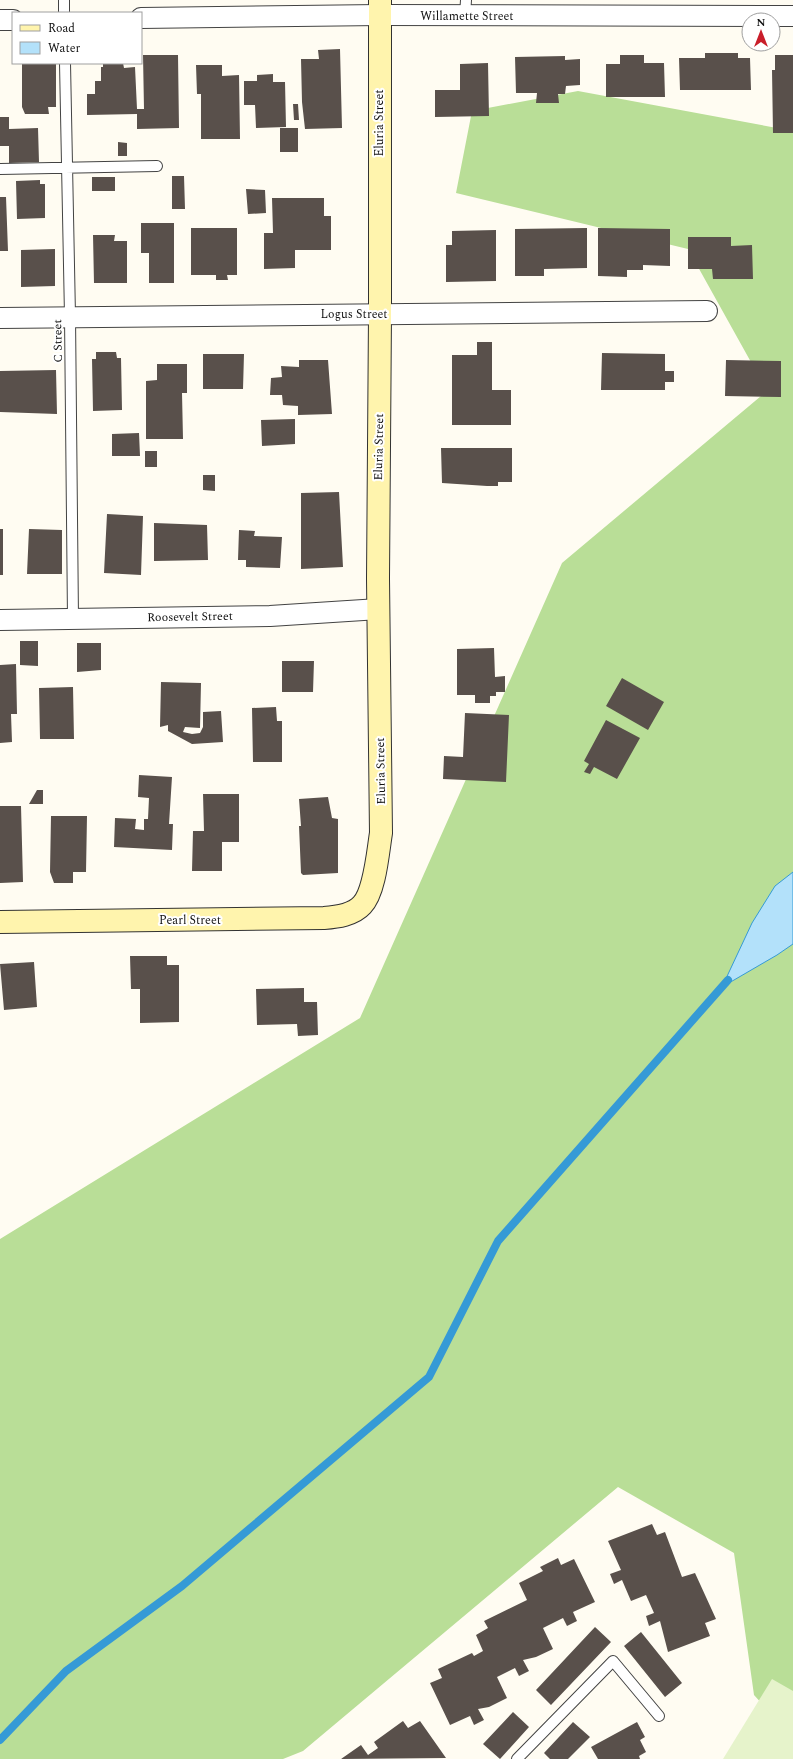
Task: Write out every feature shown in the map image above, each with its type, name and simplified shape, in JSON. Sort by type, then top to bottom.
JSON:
[{"type":"street","name":"Willamette Street","points":[[142,18],[380,8],[466,8],[793,16]]},
{"type":"street","name":"Eluria Street","points":[[368,893],[375,874],[381,833],[378,579],[380,8]]},
{"type":"street","points":[[0,20],[12,20]]},
{"type":"street","name":"Logus Street","points":[[0,318],[70,316],[707,310]]},
{"type":"street","name":"Roosevelt Street","points":[[0,620],[270,616],[379,609]]},
{"type":"street","name":"Pearl Street","points":[[0,922],[340,917],[362,905],[368,893]]},
{"type":"lane","points":[[64,0],[64,12]]},
{"type":"lane","name":"C Street","points":[[65,64],[70,316],[73,619]]},
{"type":"lane","points":[[0,169],[157,166]]},
{"type":"lane","points":[[518,1759],[613,1661],[659,1716]]},
{"type":"green space","points":[[578,91],[793,131],[793,1738],[754,1695],[734,1553],[618,1487],[303,1751],[283,1759],[0,1759],[0,1239],[360,1018],[562,563],[767,391],[688,249],[456,193],[472,111]]},
{"type":"green space","points":[[772,1679],[793,1691],[793,1759],[723,1759]]},
{"type":"water","points":[[793,872],[793,944],[722,987],[752,923],[775,886]]},
{"type":"building","points":[[340,49],[342,128],[305,129],[302,102],[301,59],[319,59],[318,50]]},
{"type":"building","points":[[705,53],[738,53],[738,58],[750,58],[751,90],[680,90],[679,58],[705,58]]},
{"type":"building","points":[[143,55],[178,55],[179,128],[137,129],[137,114],[87,115],[87,94],[95,94],[95,81],[101,81],[101,67],[103,67],[103,64],[123,64],[124,68],[135,67],[137,109],[144,109]]},
{"type":"building","points":[[620,55],[644,55],[644,63],[664,63],[665,97],[606,97],[606,64],[620,64]]},
{"type":"building","points":[[775,55],[793,55],[793,133],[773,133],[772,70],[775,70]]},
{"type":"building","points":[[565,56],[565,60],[580,59],[580,85],[566,86],[565,94],[558,94],[559,103],[536,103],[537,93],[516,93],[515,57]]},
{"type":"building","points":[[488,63],[489,116],[435,117],[435,90],[460,90],[460,64]]},
{"type":"building","points":[[22,64],[56,64],[56,107],[48,107],[49,114],[25,114],[22,107]]},
{"type":"building","points":[[196,65],[222,65],[222,76],[239,75],[240,139],[201,139],[201,94],[197,94]]},
{"type":"building","points":[[273,74],[273,82],[285,82],[286,127],[256,128],[255,105],[244,105],[244,81],[257,81],[257,75]]},
{"type":"building","points":[[293,104],[298,104],[299,120],[294,120]]},
{"type":"building","points":[[0,117],[9,117],[9,129],[38,128],[39,162],[9,163],[9,146],[0,146]]},
{"type":"building","points":[[280,128],[298,128],[298,152],[280,152]]},
{"type":"building","points":[[118,142],[127,143],[127,156],[118,156]]},
{"type":"building","points":[[172,176],[184,176],[185,209],[172,209]]},
{"type":"building","points":[[92,177],[115,177],[115,191],[92,191]]},
{"type":"building","points":[[40,180],[40,184],[45,184],[45,218],[17,219],[16,181]]},
{"type":"building","points":[[246,189],[265,190],[266,213],[248,214]]},
{"type":"building","points":[[0,197],[6,197],[8,251],[0,251]]},
{"type":"building","points":[[272,198],[324,198],[324,216],[331,216],[331,250],[295,250],[295,268],[264,269],[264,233],[273,233]]},
{"type":"building","points":[[141,223],[174,223],[174,283],[149,283],[149,253],[141,253]]},
{"type":"building","points":[[191,228],[237,228],[237,275],[227,275],[228,280],[216,280],[216,275],[191,275]]},
{"type":"building","points":[[587,228],[587,268],[544,269],[544,276],[515,276],[515,229]]},
{"type":"building","points":[[598,228],[670,229],[670,266],[643,265],[643,270],[627,270],[627,277],[598,276]]},
{"type":"building","points":[[496,230],[496,281],[446,282],[446,245],[452,245],[452,231]]},
{"type":"building","points":[[93,235],[115,235],[114,241],[127,241],[127,283],[94,283]]},
{"type":"building","points":[[688,237],[731,237],[731,246],[752,245],[753,279],[713,279],[712,269],[688,269]]},
{"type":"building","points":[[55,249],[55,286],[21,287],[21,250]]},
{"type":"building","points":[[477,342],[492,342],[492,390],[511,390],[511,425],[452,425],[452,355],[477,355]]},
{"type":"building","points":[[96,352],[116,352],[117,358],[121,358],[122,410],[93,411],[92,359],[96,359]]},
{"type":"building","points":[[602,353],[665,354],[665,371],[674,371],[674,382],[665,382],[665,390],[601,390]]},
{"type":"building","points":[[203,354],[244,354],[243,389],[203,389]]},
{"type":"building","points":[[299,360],[328,360],[332,414],[298,415],[298,406],[283,405],[282,395],[270,395],[271,378],[282,377],[281,366],[299,367]]},
{"type":"building","points":[[726,360],[781,361],[781,397],[725,396]]},
{"type":"building","points":[[157,364],[187,364],[187,393],[182,393],[183,439],[146,439],[146,381],[157,380]]},
{"type":"building","points":[[56,370],[57,414],[0,412],[0,371]]},
{"type":"building","points":[[295,419],[295,444],[262,446],[261,420]]},
{"type":"building","points":[[139,433],[140,456],[112,456],[112,434]]},
{"type":"building","points":[[441,448],[512,448],[512,482],[498,482],[498,486],[442,483]]},
{"type":"building","points":[[145,451],[157,451],[157,467],[145,467]]},
{"type":"building","points":[[203,475],[215,475],[215,491],[203,490]]},
{"type":"building","points":[[339,492],[343,567],[301,569],[301,493]]},
{"type":"building","points":[[107,514],[143,516],[141,575],[104,573]]},
{"type":"building","points":[[154,523],[207,525],[208,560],[154,561]]},
{"type":"building","points":[[0,529],[3,529],[3,575],[0,575]]},
{"type":"building","points":[[29,529],[62,530],[62,574],[27,574]]},
{"type":"building","points":[[239,530],[255,531],[254,536],[282,537],[280,568],[246,567],[246,560],[238,560]]},
{"type":"building","points":[[20,641],[38,641],[38,666],[20,665]]},
{"type":"building","points":[[77,643],[101,643],[101,670],[77,672]]},
{"type":"building","points":[[494,648],[495,677],[505,676],[505,692],[496,692],[496,696],[490,696],[490,703],[475,703],[475,695],[457,695],[457,649]]},
{"type":"building","points":[[282,661],[314,661],[313,692],[282,692]]},
{"type":"building","points":[[16,664],[17,714],[11,714],[12,742],[0,743],[0,665]]},
{"type":"building","points":[[622,678],[664,702],[648,730],[606,706]]},
{"type":"building","points":[[161,682],[201,683],[200,728],[185,727],[183,732],[192,734],[200,733],[203,727],[203,712],[221,711],[223,742],[192,744],[168,731],[168,725],[160,727]]},
{"type":"building","points":[[73,687],[74,739],[40,739],[39,688]]},
{"type":"building","points":[[276,707],[277,721],[282,721],[282,762],[253,762],[252,708]]},
{"type":"building","points":[[465,713],[509,715],[506,782],[443,779],[444,756],[463,757]]},
{"type":"building","points":[[606,720],[640,738],[617,779],[594,767],[590,774],[584,772],[589,764],[584,761]]},
{"type":"building","points":[[139,775],[172,777],[169,824],[173,824],[172,850],[114,847],[115,818],[136,819],[135,829],[144,830],[144,819],[148,819],[149,798],[138,797]]},
{"type":"building","points":[[37,790],[43,790],[43,804],[29,804]]},
{"type":"building","points":[[203,794],[239,794],[239,842],[222,842],[222,871],[192,871],[193,831],[204,831]]},
{"type":"building","points":[[328,797],[332,818],[338,819],[338,873],[303,875],[301,873],[299,826],[301,826],[299,799]]},
{"type":"building","points":[[0,806],[21,806],[23,882],[0,883]]},
{"type":"building","points":[[51,816],[87,816],[86,872],[73,872],[73,883],[54,883],[50,872]]},
{"type":"building","points":[[130,956],[167,956],[167,965],[179,965],[179,1022],[140,1023],[140,989],[131,989]]},
{"type":"building","points":[[34,962],[37,1007],[4,1010],[0,964]]},
{"type":"building","points":[[304,988],[304,1002],[317,1002],[318,1035],[298,1036],[297,1024],[257,1025],[256,989]]},
{"type":"building","points":[[652,1524],[657,1535],[665,1532],[682,1577],[695,1573],[716,1619],[705,1623],[710,1636],[668,1652],[660,1621],[649,1626],[646,1616],[654,1613],[646,1595],[631,1601],[622,1580],[614,1584],[610,1574],[621,1570],[608,1541]]},
{"type":"building","points":[[558,1558],[561,1565],[574,1559],[595,1602],[573,1612],[577,1621],[567,1626],[563,1618],[543,1628],[553,1649],[536,1657],[523,1660],[529,1671],[519,1676],[515,1668],[497,1677],[507,1698],[489,1707],[478,1709],[484,1720],[474,1725],[470,1716],[450,1725],[430,1683],[442,1678],[438,1669],[472,1653],[474,1656],[483,1651],[476,1635],[488,1628],[484,1621],[527,1600],[519,1583],[543,1571],[540,1567]]},
{"type":"building","points":[[595,1627],[611,1642],[551,1705],[536,1690]]},
{"type":"building","points":[[641,1632],[682,1683],[665,1697],[624,1646]]},
{"type":"building","points":[[513,1712],[529,1727],[500,1759],[483,1744]]},
{"type":"building","points":[[403,1721],[408,1728],[420,1721],[446,1758],[341,1759],[361,1745],[368,1755],[378,1748],[374,1742]]},
{"type":"building","points":[[573,1722],[590,1737],[568,1759],[550,1759],[544,1753]]},
{"type":"building","points":[[637,1722],[645,1737],[640,1740],[646,1752],[639,1756],[640,1759],[598,1759],[591,1747]]},
{"type":"waterway","points":[[0,1740],[66,1671],[182,1586],[429,1377],[498,1241],[728,980]]}]
